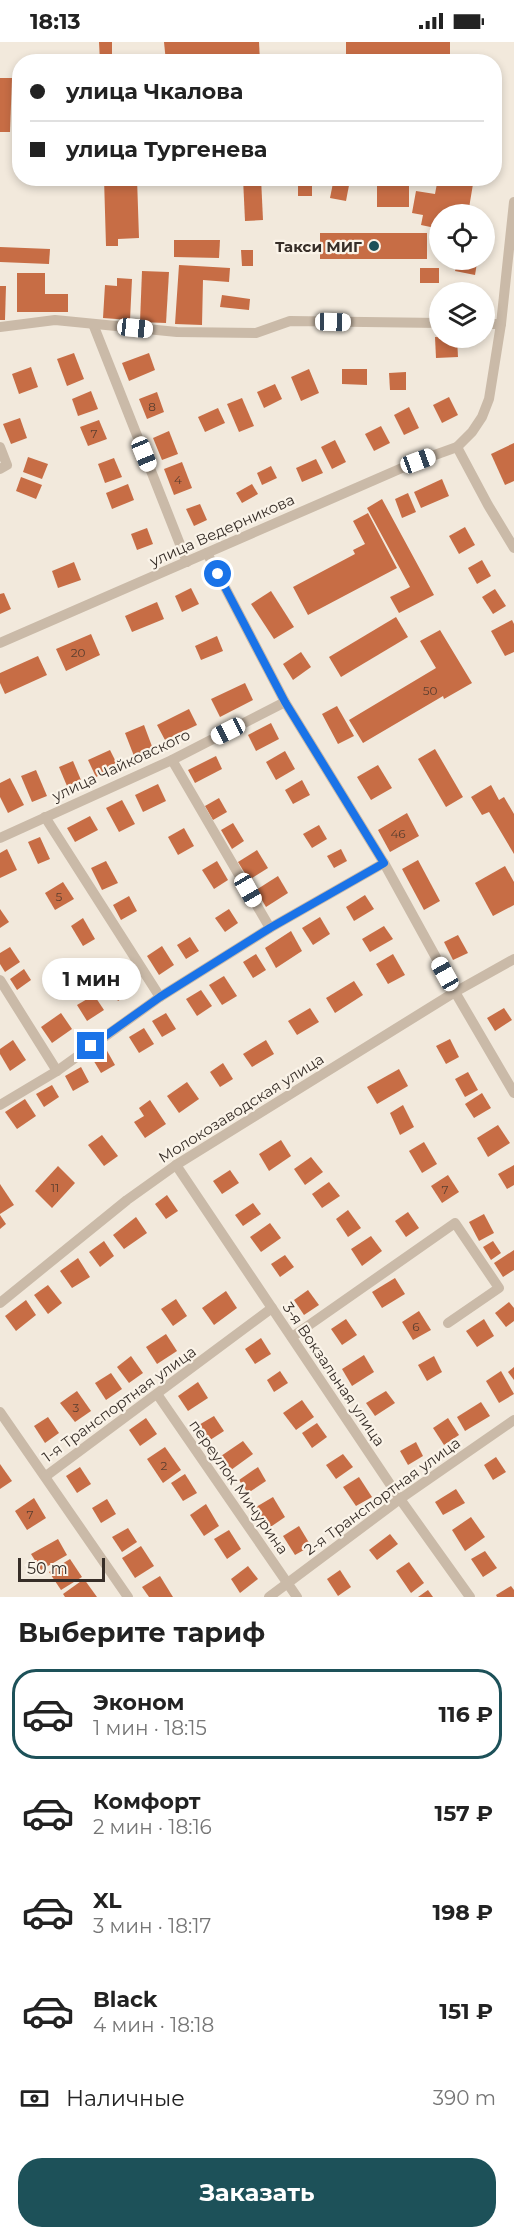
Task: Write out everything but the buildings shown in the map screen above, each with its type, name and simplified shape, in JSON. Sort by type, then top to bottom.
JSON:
[{"type":"street","points":[[514,202],[501,324],[489,399],[482,417],[472,432],[457,447],[514,548]]},
{"type":"street","points":[[0,327],[55,320],[177,332],[256,333],[290,321],[429,323]]},
{"type":"street","points":[[93,324],[187,562]]},
{"type":"street","points":[[495,324],[501,324]]},
{"type":"street","points":[[0,447],[7,465],[0,469]]},
{"type":"street","name":"улица Ведерникова","points":[[0,643],[418,461],[457,447]]},
{"type":"street","points":[[207,553],[285,702],[384,863],[514,1093]]},
{"type":"street","name":"улица Чайковского","points":[[0,838],[172,760],[285,702]]},
{"type":"street","points":[[172,760],[270,928]]},
{"type":"street","points":[[45,817],[160,997]]},
{"type":"street","points":[[0,1105],[57,1071],[160,997],[270,928],[384,863]]},
{"type":"street","name":"Молокозаводская улица","points":[[0,1303],[127,1200],[176,1165],[455,992],[514,959]]},
{"type":"street","points":[[0,980],[57,1071]]},
{"type":"street","name":"3-я Вокзальная улица","points":[[176,1165],[400,1499],[470,1597]]},
{"type":"street","points":[[292,1337],[455,1223],[499,1288],[448,1323]]},
{"type":"street","name":"1-я Транспортная улица","points":[[0,1412],[46,1476],[273,1308]]},
{"type":"street","name":"переулок Мичурина","points":[[157,1394],[297,1597]]},
{"type":"street","name":"2-я Транспортная улица","points":[[269,1597],[400,1499],[514,1420]]},
{"type":"street","points":[[46,1476],[128,1597]]},
{"type":"place","name":"Такси МИГ","points":[[374,246]]},
{"type":"route","points":[[91,1046],[160,997],[270,928],[384,863],[285,702],[218,574]]}]
